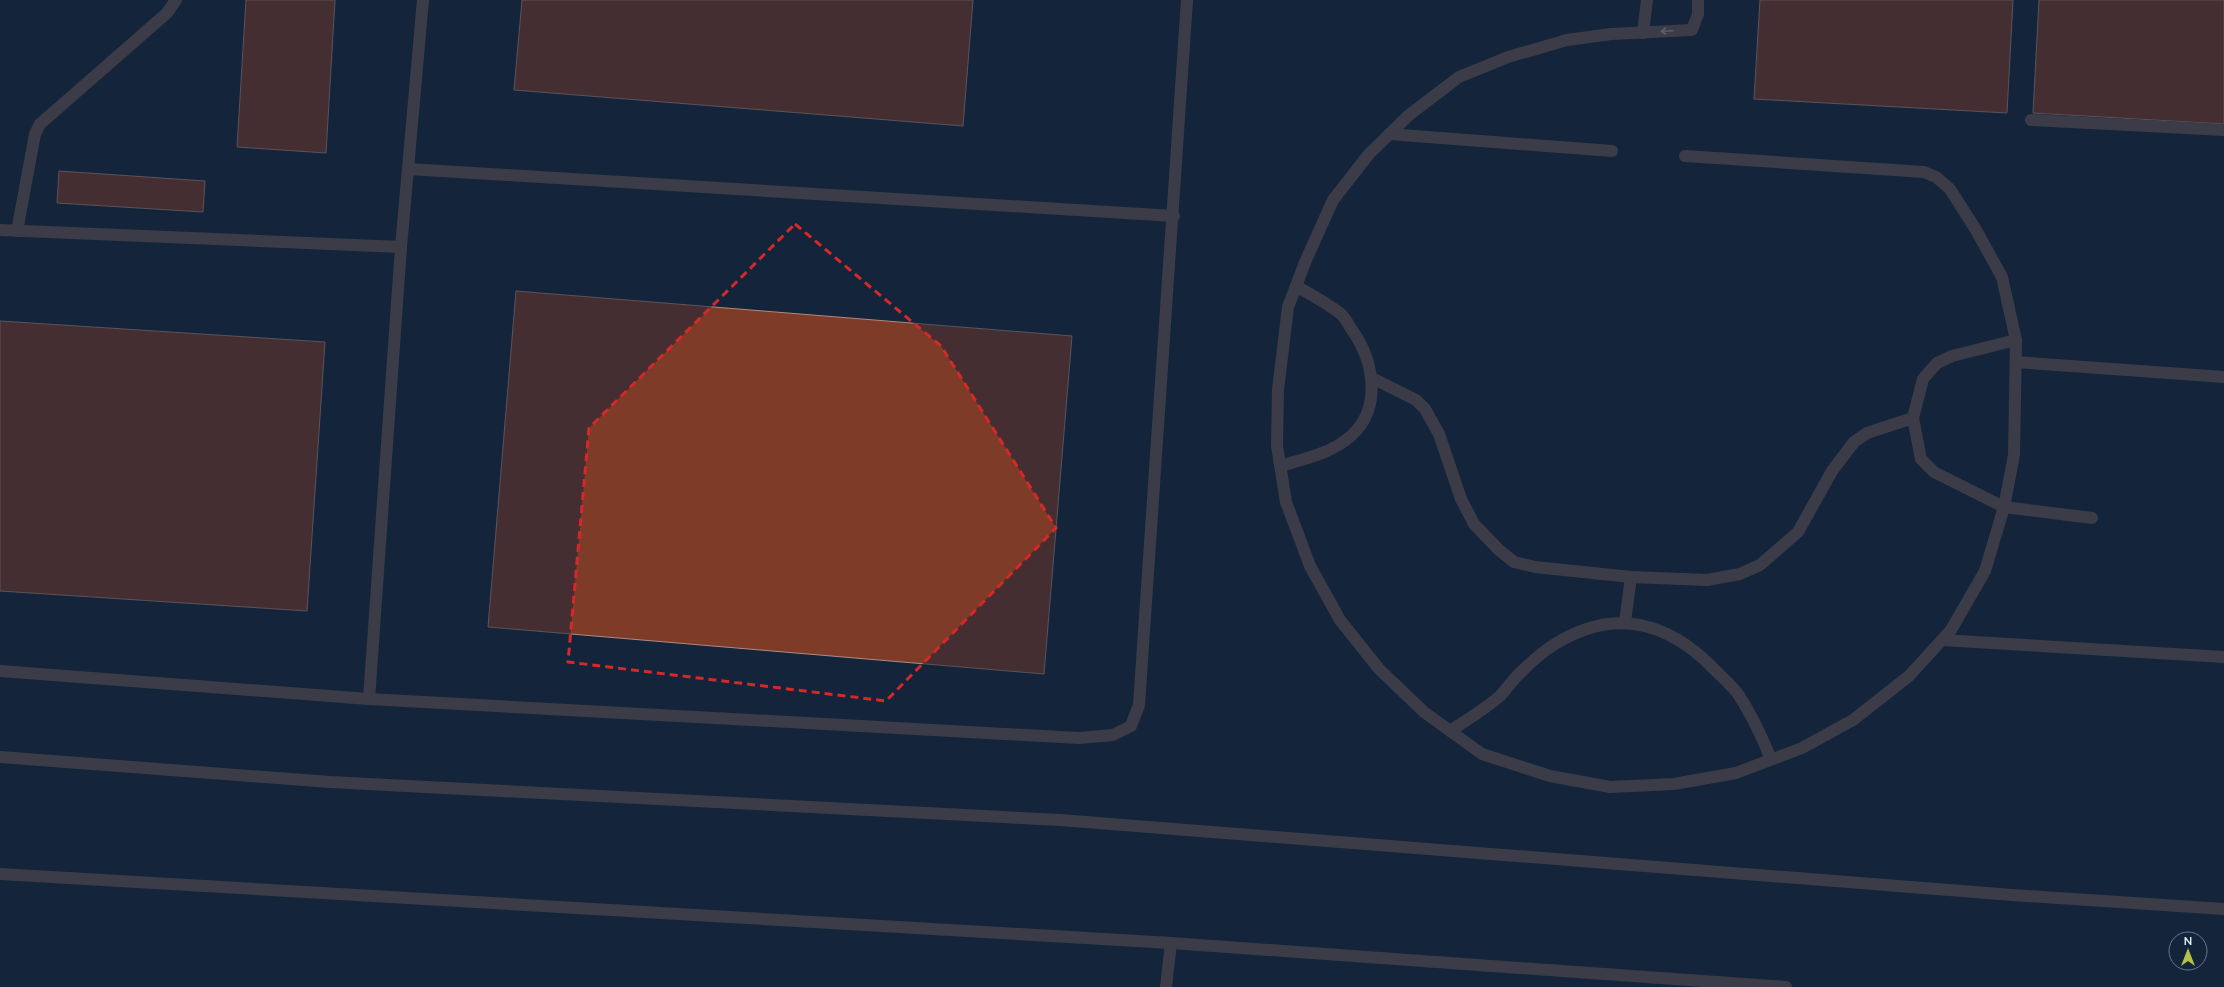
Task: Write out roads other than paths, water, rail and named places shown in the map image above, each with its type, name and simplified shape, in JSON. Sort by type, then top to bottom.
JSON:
[{"type":"street","points":[[17,231],[35,134],[40,124],[167,13],[176,0]]},
{"type":"street","points":[[369,699],[401,247],[423,0]]},
{"type":"street","points":[[0,671],[369,699],[1079,738],[1113,735],[1131,726],[1139,706],[1174,216],[1187,0]]},
{"type":"street","points":[[1643,33],[1647,0]]},
{"type":"street","points":[[1685,156],[1924,172],[1936,177],[1950,189],[1976,230],[2002,277],[2016,340],[2014,455],[2004,507],[1985,571],[1952,630],[1909,676],[1853,720],[1802,748],[1736,773],[1674,784],[1610,788],[1550,776],[1482,754],[1424,712],[1380,669],[1340,620],[1310,566],[1286,502],[1277,446],[1278,390],[1288,307],[1333,200],[1369,154],[1389,134],[1410,115],[1459,77],[1508,57],[1566,40],[1611,34],[1692,30],[1698,14],[1698,0]]},
{"type":"street","points":[[2031,120],[2224,130]]},
{"type":"street","points":[[1389,134],[1612,151]]},
{"type":"street","points":[[409,169],[1174,216]]},
{"type":"street","points":[[0,230],[401,247]]},
{"type":"street","points":[[1280,466],[1320,454],[1351,436],[1365,420],[1371,404],[1372,378],[1365,352],[1342,316],[1296,286]]},
{"type":"street","points":[[2016,340],[1952,356],[1937,363],[1923,379],[1913,418],[1922,459],[1934,472],[2004,507],[2092,518]]},
{"type":"street","points":[[2016,362],[2224,377]]},
{"type":"street","points":[[1372,378],[1416,400],[1425,410],[1438,434],[1461,499],[1474,524],[1499,550],[1514,562],[1534,567],[1630,577],[1707,580],[1740,574],[1760,565],[1798,532],[1832,470],[1854,442],[1867,433],[1913,418]]},
{"type":"street","points":[[1625,622],[1630,577]]},
{"type":"street","points":[[1450,731],[1500,696],[1518,675],[1555,644],[1603,624],[1625,622],[1652,627],[1667,633],[1688,645],[1711,665],[1738,693],[1756,723],[1771,759]]},
{"type":"street","points":[[1942,640],[2224,657]]},
{"type":"street","points":[[0,757],[330,782],[1060,820],[2012,895],[2224,909]]},
{"type":"street","points":[[0,874],[1171,943],[1786,987]]},
{"type":"street","points":[[1166,987],[1171,943]]}]
